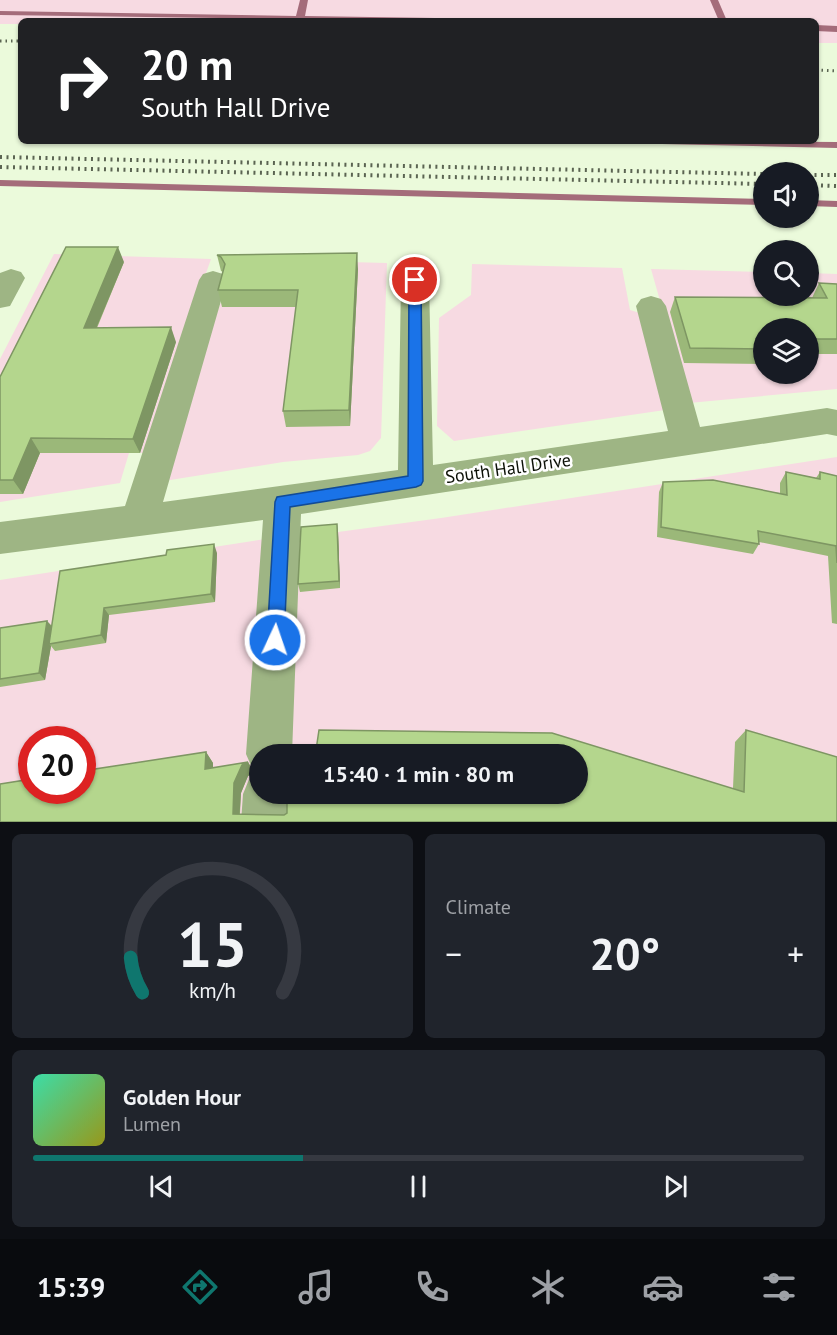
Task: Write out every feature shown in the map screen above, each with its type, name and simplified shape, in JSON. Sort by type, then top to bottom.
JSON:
[{"type":"street","points":[[139,521],[213,280]]},
{"type":"street","points":[[415,280],[416,481]]},
{"type":"street","points":[[651,306],[687,441]]},
{"type":"street","name":"South Hall Drive","points":[[0,538],[283,502],[827,421],[837,423]]},
{"type":"street","points":[[270,744],[283,502]]},
{"type":"street","points":[[265,822],[266,804]]},
{"type":"shaded area","points":[[0,0],[837,0],[837,43],[819,43],[819,18],[18,18],[18,24],[0,24]]},
{"type":"shaded area","points":[[54,254],[211,259],[182,342],[148,453],[129,453],[120,483],[0,502],[0,359]]},
{"type":"shaded area","points":[[239,259],[387,263],[381,438],[370,451],[358,455],[283,462],[164,481],[219,307]]},
{"type":"shaded area","points":[[472,264],[622,268],[630,310],[643,314],[665,410],[454,441],[437,426],[439,318],[471,295]]},
{"type":"shaded area","points":[[651,269],[753,272],[753,306],[819,306],[819,273],[837,274],[837,389],[689,403]]},
{"type":"shaded area","points":[[837,457],[837,822],[282,822],[283,804],[588,804],[588,744],[286,744],[294,593],[293,536],[441,518]]},
{"type":"shaded area","points":[[272,538],[256,744],[249,744],[250,822],[0,822],[0,580]]},
{"type":"building","points":[[66,247],[118,247],[84,328],[171,327],[133,439],[31,438],[13,480],[0,480],[0,377]]},
{"type":"building","points":[[357,253],[349,410],[283,411],[298,290],[218,290],[225,264],[217,255]]},
{"type":"building","points":[[819,283],[837,284],[837,339],[819,339],[819,318],[753,318],[753,349],[690,348],[675,297],[753,298],[753,306],[819,306],[819,298],[827,298]]},
{"type":"building","points":[[786,472],[820,479],[820,472],[837,476],[837,563],[836,546],[758,531],[759,544],[661,527],[663,482],[713,480],[787,495]]},
{"type":"building","points":[[337,524],[339,581],[298,584],[301,527]]},
{"type":"building","points":[[214,544],[211,594],[104,608],[101,635],[49,644],[60,571],[166,555],[167,550]]},
{"type":"building","points":[[47,621],[39,673],[0,679],[0,628]]},
{"type":"building","points":[[319,730],[552,733],[588,744],[317,744]]},
{"type":"building","points":[[746,730],[837,757],[837,822],[0,822],[0,784],[18,781],[18,804],[96,804],[96,769],[206,752],[205,769],[248,762],[242,765],[234,783],[233,814],[284,815],[287,813],[287,804],[588,804],[588,744],[744,792]]},
{"type":"waterway","points":[[300,18],[304,0]]},
{"type":"waterway","points":[[714,0],[722,18]]},
{"type":"waterway","points":[[0,13],[272,18]]},
{"type":"waterway","points":[[819,28],[837,29]]},
{"type":"waterway","points":[[793,144],[837,145]]},
{"type":"waterway","points":[[0,183],[753,202]]},
{"type":"waterway","points":[[819,203],[837,204]]},
{"type":"railway","points":[[0,41],[18,41]]},
{"type":"railway","points":[[819,70],[837,71]]},
{"type":"railway","points":[[0,157],[753,174]]},
{"type":"railway","points":[[0,167],[753,184]]},
{"type":"railway","points":[[819,175],[837,175]]},
{"type":"railway","points":[[819,185],[837,186]]},
{"type":"route","points":[[275,640],[283,502],[416,481],[415,280]]}]
